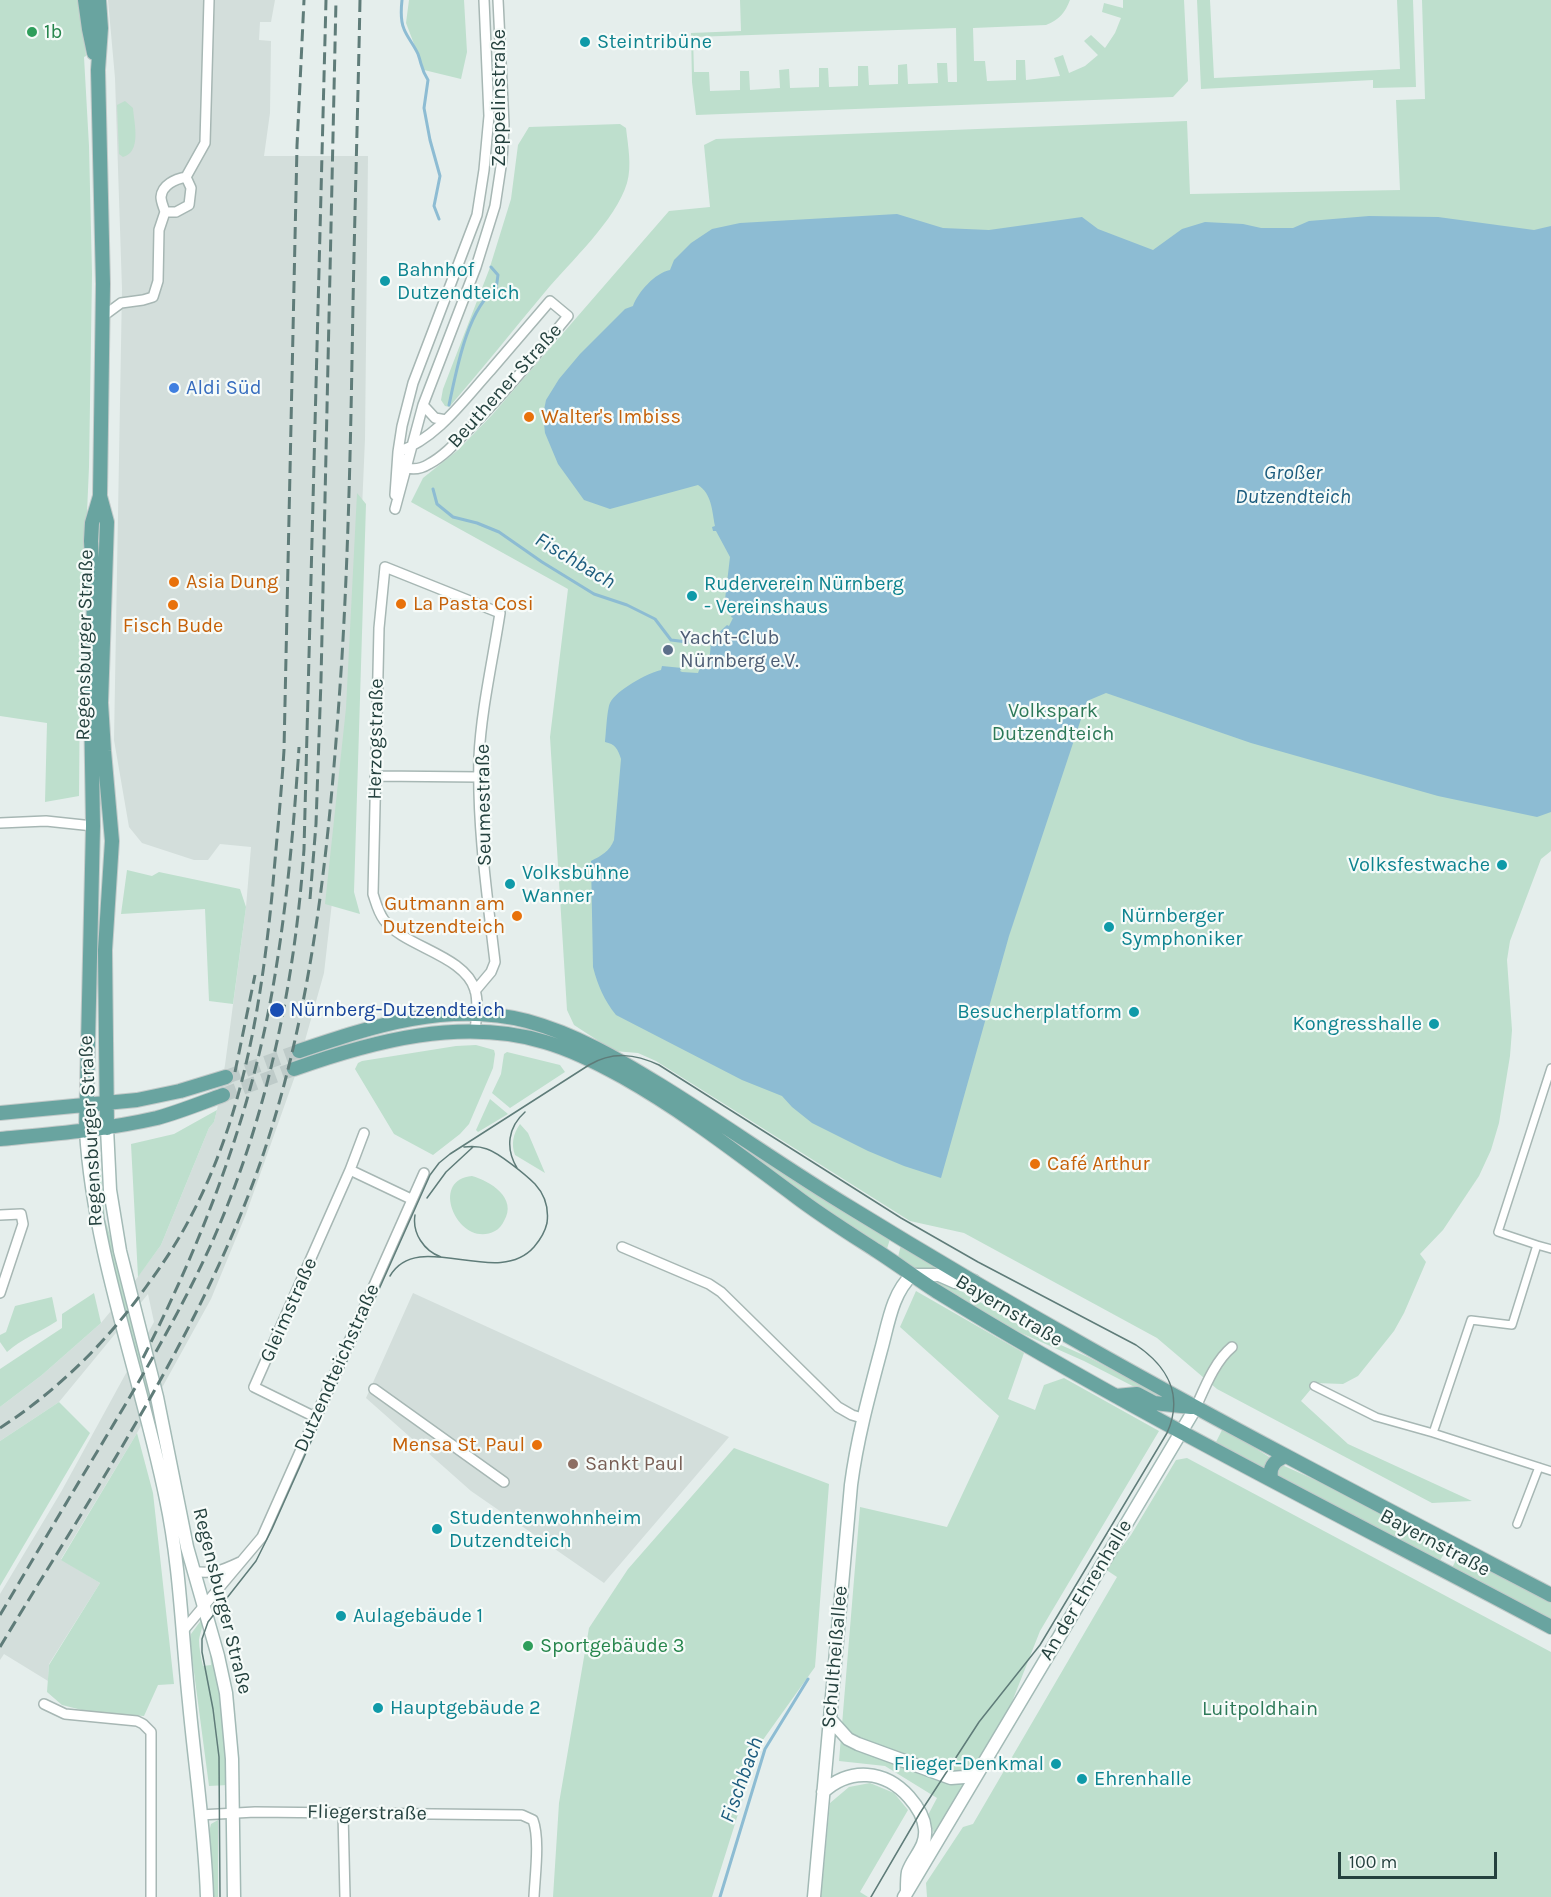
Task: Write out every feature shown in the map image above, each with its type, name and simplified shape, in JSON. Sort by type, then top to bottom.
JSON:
[{"type":"main road","name":"Regensburger Straße","points":[[86,0],[89,29],[98,70]]},
{"type":"main road","name":"Regensburger Straße","points":[[99,0],[102,317],[100,496],[107,522],[102,714],[112,849],[105,950],[106,1104],[110,1190],[118,1244],[157,1397],[180,1515],[228,1704],[232,1759],[234,1897]]},
{"type":"main road","name":"Regensburger Straße","points":[[100,496],[92,523],[91,541],[94,599],[91,703],[93,826],[86,1131],[91,1182],[101,1238],[169,1515],[207,1897]]},
{"type":"main road","points":[[93,826],[102,831],[112,849]]},
{"type":"main road","name":"Bayernstraße","points":[[299,1051],[357,1031],[403,1019],[477,1013],[544,1026],[584,1042],[611,1056],[743,1137],[849,1207],[1088,1348],[1286,1456],[1551,1595]]},
{"type":"main road","name":"Bayernstraße","points":[[294,1069],[385,1042],[436,1034],[501,1033],[540,1040],[571,1051],[651,1094],[715,1135],[804,1203],[912,1275],[1048,1358],[1551,1627]]},
{"type":"main road","points":[[0,1113],[106,1104],[160,1095],[226,1077]]},
{"type":"main road","points":[[0,1139],[107,1128],[160,1117],[223,1095]]},
{"type":"main road","points":[[912,1275],[939,1275],[955,1282],[974,1281]]},
{"type":"main road","name":"Schultheißallee","points":[[814,1897],[851,1485],[862,1418],[895,1301],[904,1282],[912,1275]]},
{"type":"main road","points":[[1116,1396],[1137,1394],[1154,1403],[1196,1407]]},
{"type":"main road","name":"An der Ehrenhalle","points":[[976,1773],[1196,1407]]},
{"type":"main road","points":[[1271,1478],[1270,1470],[1273,1465],[1286,1456]]},
{"type":"main road","points":[[830,1719],[848,1739],[871,1749],[951,1778],[976,1773]]},
{"type":"main road","points":[[906,1894],[976,1773]]},
{"type":"main road","points":[[823,1792],[839,1780],[869,1775],[885,1779],[912,1800],[922,1817],[925,1836],[908,1872],[906,1894]]},
{"type":"street","points":[[186,177],[205,143],[210,0]]},
{"type":"street","name":"Zeppelinstraße","points":[[484,0],[489,116],[477,215],[413,382],[398,452],[395,509],[423,405],[476,267],[495,206],[502,160],[504,125],[498,0]]},
{"type":"street","points":[[165,212],[176,212],[189,205],[191,188],[186,177]]},
{"type":"street","points":[[102,317],[121,303],[153,297],[158,281],[159,230],[165,212],[161,197],[165,186],[177,178],[186,177]]},
{"type":"street","name":"Beuthener Straße","points":[[398,452],[411,448],[429,436],[446,420],[550,301],[568,316],[494,403],[455,443],[428,465],[418,469],[407,468]]},
{"type":"street","name":"Beuthener Straße","points":[[423,405],[435,418],[446,420]]},
{"type":"street","points":[[398,452],[407,468]]},
{"type":"street","name":"Herzogstraße","points":[[475,991],[472,982],[460,969],[391,928],[378,911],[373,894],[379,628],[385,567],[500,613]]},
{"type":"street","name":"Seumestraße","points":[[475,991],[491,972],[495,962],[481,834],[479,756],[500,613]]},
{"type":"street","points":[[375,776],[480,777]]},
{"type":"street","points":[[0,823],[46,821],[93,826]]},
{"type":"street","points":[[475,991],[477,1013],[475,1032]]},
{"type":"street","points":[[1551,1068],[1497,1232],[1551,1249]]},
{"type":"street","name":"Gleimstraße","points":[[315,1417],[254,1388],[350,1170],[364,1132]]},
{"type":"street","points":[[350,1170],[411,1199]]},
{"type":"street","name":"Dutzendteichstraße","points":[[182,1632],[262,1537],[424,1173]]},
{"type":"street","points":[[0,1215],[26,1215],[0,1293]]},
{"type":"street","points":[[1433,1433],[1471,1320],[1512,1325],[1537,1245]]},
{"type":"street","points":[[622,1247],[709,1284],[721,1292],[838,1407],[862,1418]]},
{"type":"street","points":[[1196,1407],[1221,1360],[1232,1347]]},
{"type":"street","points":[[1314,1386],[1376,1417],[1551,1471]]},
{"type":"street","points":[[374,1389],[504,1482]]},
{"type":"street","points":[[1517,1524],[1539,1467]]},
{"type":"street","name":"Dutzendteichstraße","points":[[193,1571],[206,1574],[217,1572],[244,1559]]},
{"type":"street","points":[[44,1704],[65,1714],[136,1721],[144,1724],[151,1732],[151,1897]]},
{"type":"street","name":"Fliegerstraße","points":[[200,1815],[233,1813],[522,1815],[533,1820],[536,1827],[534,1897]]},
{"type":"street","points":[[343,1814],[345,1897]]},
{"type":"shaded area","points":[[108,0],[275,0],[271,22],[260,22],[259,40],[271,41],[270,113],[264,156],[368,156],[365,439],[353,717],[324,973],[295,1076],[246,1214],[211,1299],[137,1433],[61,1559],[100,1583],[49,1664],[48,1681],[4,1654],[0,1660],[0,1594],[61,1492],[154,1322],[148,1294],[59,1402],[0,1441],[0,1407],[42,1375],[101,1323],[161,1245],[209,1128],[214,1122],[217,1110],[246,907],[251,847],[220,844],[208,860],[194,860],[142,843],[129,827],[114,740],[122,289],[115,78]]},
{"type":"shaded area","name":"Sankt Paul","points":[[413,1293],[729,1437],[604,1583],[471,1491],[366,1398]]},
{"type":"green space","points":[[0,0],[82,0],[86,56],[84,57],[92,274],[89,467],[80,672],[79,796],[45,802],[47,723],[0,716]]},
{"type":"green space","points":[[409,0],[464,0],[467,52],[461,79],[424,70],[406,23]]},
{"type":"green space","points":[[740,0],[1070,0],[1061,16],[1046,25],[973,28],[974,61],[985,61],[987,81],[1016,80],[1016,60],[1025,60],[1026,80],[1060,76],[1054,58],[1063,55],[1069,73],[1085,66],[1098,55],[1084,41],[1091,35],[1105,48],[1121,18],[1102,12],[1104,3],[1123,8],[1123,0],[1184,0],[1188,81],[1173,97],[696,115],[692,82],[691,33],[741,31]],"holes":[[[956,28],[957,82],[948,82],[947,63],[937,63],[938,83],[908,84],[907,64],[898,65],[898,84],[869,85],[868,66],[858,66],[858,86],[829,87],[828,68],[819,68],[819,87],[790,88],[789,69],[779,70],[780,88],[750,90],[749,71],[740,71],[740,90],[710,91],[709,72],[694,72],[693,37]]]},
{"type":"green space","points":[[1197,0],[1210,0],[1214,78],[1400,69],[1397,0],[1413,0],[1416,87],[1373,88],[1373,80],[1201,89]]},
{"type":"green space","name":"Volkspark Dutzendteich","points":[[1422,0],[1551,0],[1551,851],[1541,859],[1510,941],[1507,960],[1512,1030],[1510,1056],[1499,1123],[1491,1150],[1479,1176],[1443,1230],[1420,1254],[1426,1262],[1394,1331],[1358,1376],[1343,1384],[1316,1383],[1301,1401],[1348,1444],[1472,1501],[1432,1503],[1217,1389],[1157,1338],[964,1233],[910,1221],[656,1061],[638,1053],[614,1051],[574,1025],[567,1010],[550,737],[568,589],[411,502],[423,478],[458,450],[492,415],[669,211],[710,207],[704,145],[716,139],[1187,121],[1190,194],[1400,190],[1396,100],[1425,99]]},
{"type":"green space","points":[[125,101],[133,108],[136,136],[133,149],[123,157],[119,154],[117,105]]},
{"type":"green space","points":[[620,124],[626,128],[629,170],[627,183],[613,211],[603,226],[451,405],[445,406],[441,400],[443,389],[489,270],[511,199],[518,145],[529,127]]},
{"type":"green space","points":[[357,493],[366,504],[354,892],[360,914],[325,904],[346,708]]},
{"type":"green space","points":[[127,870],[152,876],[159,872],[240,889],[246,907],[233,1004],[209,1001],[205,909],[121,914]]},
{"type":"green space","points":[[476,1045],[494,1050],[493,1068],[469,1124],[433,1155],[394,1134],[355,1069],[362,1061]]},
{"type":"green space","points":[[507,1052],[560,1065],[565,1072],[510,1108],[492,1093],[501,1074],[504,1054]]},
{"type":"green space","points":[[490,1099],[508,1114],[478,1132],[476,1130]]},
{"type":"green space","points":[[682,1106],[890,1239],[886,1252],[819,1209],[743,1148]]},
{"type":"green space","points":[[217,1110],[214,1122],[209,1128],[161,1245],[138,1277],[131,1144],[174,1134]]},
{"type":"green space","points":[[520,1124],[528,1133],[545,1173],[515,1155],[513,1139]]},
{"type":"green space","points":[[93,1155],[99,1155],[105,1219],[152,1397],[147,1399],[109,1247]]},
{"type":"green space","points":[[472,1176],[494,1186],[505,1198],[507,1213],[502,1224],[495,1231],[482,1234],[470,1231],[460,1223],[454,1212],[450,1200],[452,1189],[459,1180]]},
{"type":"green space","points":[[901,1245],[935,1266],[934,1269],[915,1272],[897,1261]]},
{"type":"green space","points":[[939,1281],[946,1282],[1029,1331],[1088,1357],[1161,1397],[1154,1397],[1084,1361],[1012,1329],[935,1284]]},
{"type":"green space","points":[[916,1291],[1024,1353],[1008,1399],[1035,1410],[1044,1385],[1064,1378],[1159,1431],[1040,1631],[1008,1712],[935,1837],[928,1815],[937,1798],[885,1766],[839,1761],[860,1507],[947,1527],[999,1416],[900,1327]]},
{"type":"green space","points":[[94,1293],[101,1323],[42,1375],[0,1407],[0,1369],[62,1328],[62,1314]]},
{"type":"green space","points":[[52,1297],[57,1321],[24,1339],[7,1352],[0,1342],[0,1335],[6,1332],[15,1306]]},
{"type":"green space","points":[[59,1402],[90,1433],[0,1586],[0,1441]]},
{"type":"green space","points":[[1223,1428],[1282,1465],[1358,1499],[1447,1547],[1440,1561],[1216,1442]]},
{"type":"green space","points":[[137,1433],[153,1493],[174,1684],[158,1685],[144,1716],[90,1712],[62,1705],[47,1692],[49,1665],[100,1583],[61,1560]]},
{"type":"green space","points":[[734,1448],[829,1484],[815,1667],[760,1744],[712,1897],[553,1897],[559,1803],[589,1628],[628,1569]]},
{"type":"green space","name":"Luitpoldhain","points":[[1187,1458],[1551,1652],[1551,1897],[927,1897],[926,1883],[963,1827],[973,1824],[1117,1577],[1105,1569],[1131,1535],[1176,1460]]},
{"type":"green space","points":[[1459,1554],[1551,1603],[1551,1620],[1452,1568]]},
{"type":"green space","points":[[202,1619],[199,1640],[203,1666],[211,1665],[210,1655],[212,1654],[221,1693],[228,1785],[209,1786],[190,1642],[191,1634]]},
{"type":"green space","points":[[870,1783],[894,1793],[908,1810],[860,1892],[868,1897],[821,1897],[830,1803],[849,1787]]},
{"type":"green space","points":[[218,1820],[218,1897],[214,1897],[209,1832],[211,1824]]},
{"type":"water","name":"Großer Dutzendteich","points":[[897,214],[943,228],[989,230],[1082,217],[1098,229],[1153,250],[1182,229],[1205,222],[1243,224],[1261,228],[1293,228],[1309,221],[1369,216],[1438,217],[1534,230],[1551,226],[1551,812],[1537,817],[1438,796],[1251,743],[1106,693],[1087,701],[1009,936],[941,1178],[868,1151],[812,1123],[782,1096],[742,1080],[616,1015],[599,987],[593,967],[591,861],[608,850],[614,840],[621,759],[616,748],[605,742],[609,706],[613,698],[625,688],[661,670],[662,666],[682,668],[680,671],[682,672],[698,673],[710,654],[711,640],[727,625],[729,626],[733,618],[731,617],[733,612],[724,608],[730,557],[716,531],[713,531],[712,527],[715,526],[711,503],[706,493],[698,485],[610,509],[584,500],[558,464],[545,433],[543,415],[546,400],[559,379],[580,354],[625,309],[633,306],[648,284],[670,270],[674,260],[691,243],[712,229],[740,223]]},
{"type":"waterway","name":"Fischbach","points":[[402,0],[403,26],[418,54],[428,80],[424,108],[440,176],[434,206],[439,219]]},
{"type":"waterway","name":"Fischbach","points":[[449,405],[459,359],[470,326],[486,298],[496,289],[498,275],[491,267]]},
{"type":"waterway","name":"Fischbach","points":[[433,489],[437,504],[453,517],[499,532],[594,594],[627,605],[655,619],[671,640],[687,642],[711,640]]},
{"type":"waterway","name":"Fischbach","points":[[720,1897],[765,1749],[808,1679]]},
{"type":"tunnel","points":[[226,1077],[299,1051]]},
{"type":"tunnel","points":[[223,1095],[294,1069]]},
{"type":"tram line","points":[[220,1897],[219,1757],[202,1652],[202,1639],[208,1622],[256,1561],[272,1529],[430,1175],[450,1154],[589,1065],[615,1056],[633,1056],[659,1065],[901,1218],[978,1262],[1136,1345],[1156,1362],[1170,1383],[1174,1406],[1167,1433],[1040,1645],[979,1722],[920,1813],[871,1897]]},
{"type":"tram line","points":[[517,1168],[511,1153],[510,1138],[515,1124],[525,1112]]},
{"type":"tram line","points":[[390,1276],[403,1263],[419,1257],[480,1262],[500,1262],[518,1258],[534,1247],[542,1236],[547,1223],[547,1207],[544,1197],[535,1184],[492,1151],[473,1146],[464,1147]]},
{"type":"tram line","points":[[427,1198],[446,1172],[473,1147]]},
{"type":"tram line","points":[[415,1215],[417,1235],[429,1250],[441,1257]]},
{"type":"railway","points":[[0,1428],[61,1382],[98,1346],[131,1307],[164,1262],[185,1227],[208,1180],[224,1141],[247,1061],[262,978],[272,895],[284,750],[297,146],[304,0]]},
{"type":"railway","points":[[0,1615],[145,1371],[201,1267],[249,1146],[263,1098],[285,1000],[294,950],[304,849],[326,0]]},
{"type":"railway","points":[[310,899],[316,824],[321,680],[336,0]]},
{"type":"railway","points":[[0,1647],[146,1406],[211,1282],[264,1152],[297,1031],[319,907],[333,782],[342,657],[349,480],[360,0]]},
{"type":"railway","points":[[143,1358],[205,1222],[223,1175],[253,1079],[265,1030],[283,923],[299,747]]},
{"type":"railway","points":[[235,1072],[255,975]]},
{"type":"place","name":"1b","points":[[32,32]]},
{"type":"place","name":"Steintribüne","points":[[585,42]]},
{"type":"place","name":"Bahnhof Dutzendteich","points":[[385,281]]},
{"type":"place","name":"Aldi Süd","points":[[174,388]]},
{"type":"place","name":"Walter's Imbiss","points":[[529,417]]},
{"type":"place","name":"Asia Dung","points":[[174,582]]},
{"type":"place","name":"Ruderverein Nürnberg - Vereinshaus","points":[[692,596]]},
{"type":"place","name":"La Pasta Cosi","points":[[401,604]]},
{"type":"place","name":"Fisch Bude","points":[[173,605]]},
{"type":"place","name":"Yacht-Club Nürnberg e.V.","points":[[668,650]]},
{"type":"place","name":"Volksfestwache","points":[[1502,865]]},
{"type":"place","name":"Volksbühne Wanner","points":[[510,884]]},
{"type":"place","name":"Gutmann am Dutzendteich","points":[[517,916]]},
{"type":"place","name":"Nürnberger Symphoniker","points":[[1109,927]]},
{"type":"place","name":"Nürnberg-Dutzendteich","points":[[277,1010]]},
{"type":"place","name":"Besucherplatform","points":[[1134,1012]]},
{"type":"place","name":"Kongresshalle","points":[[1434,1024]]},
{"type":"place","name":"Café Arthur","points":[[1035,1164]]},
{"type":"place","name":"Mensa St. Paul","points":[[537,1445]]},
{"type":"place","name":"Sankt Paul","points":[[573,1464]]},
{"type":"place","name":"Studentenwohnheim Dutzendteich","points":[[437,1529]]},
{"type":"place","name":"Aulagebäude 1","points":[[341,1616]]},
{"type":"place","name":"Sportgebäude 3","points":[[528,1646]]},
{"type":"place","name":"Hauptgebäude 2","points":[[378,1708]]},
{"type":"place","name":"Flieger-Denkmal","points":[[1056,1764]]},
{"type":"place","name":"Ehrenhalle","points":[[1082,1779]]}]
